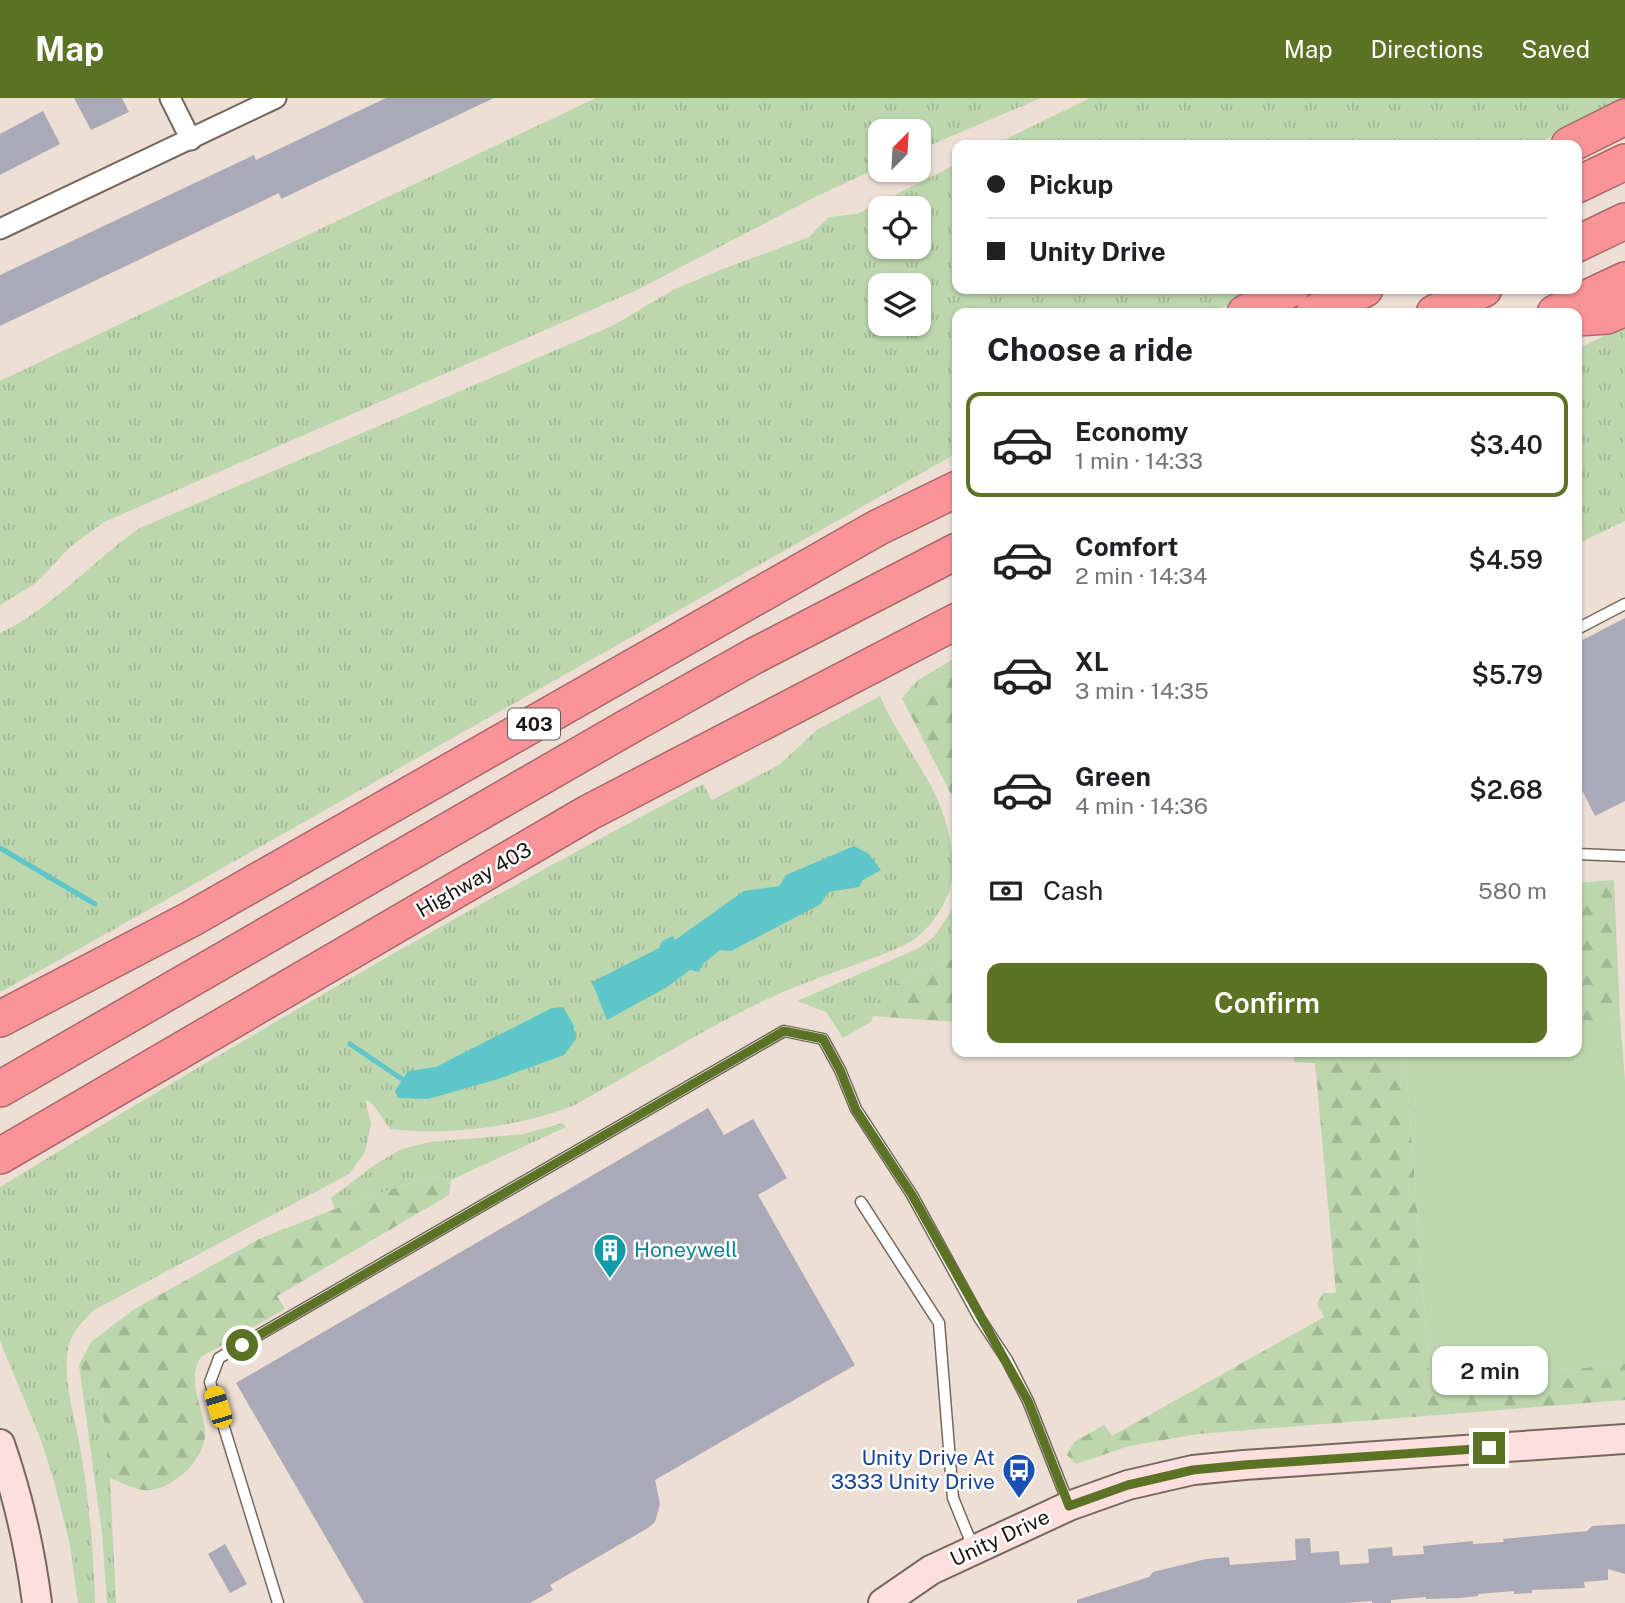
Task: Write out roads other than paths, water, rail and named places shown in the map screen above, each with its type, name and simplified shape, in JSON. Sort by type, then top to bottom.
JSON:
[{"type":"highway","points":[[1579,140],[1625,117]]},
{"type":"highway","points":[[1582,183],[1625,162]]},
{"type":"highway","points":[[1582,242],[1625,221]]},
{"type":"highway","points":[[1565,308],[1625,279]]},
{"type":"highway","points":[[1255,308],[1281,294]]},
{"type":"highway","points":[[1324,308],[1354,294]]},
{"type":"highway","points":[[1444,308],[1474,294]]},
{"type":"highway","points":[[1582,318],[1607,316],[1625,308]]},
{"type":"highway","points":[[877,528],[952,474]]},
{"type":"highway","name":"403","points":[[0,1019],[191,919],[877,528],[952,491]]},
{"type":"highway","points":[[0,1089],[754,656],[952,554]]},
{"type":"highway","name":"Highway 403","points":[[0,1156],[588,813],[952,624]]},
{"type":"street","points":[[170,98],[191,140]]},
{"type":"street","points":[[0,229],[276,98]]},
{"type":"street","name":"Unity Drive","points":[[883,1603],[931,1570],[1069,1506],[1128,1485],[1193,1470],[1625,1439]]},
{"type":"street","points":[[0,1444],[15,1488],[32,1558],[37,1603]]},
{"type":"lane","points":[[1582,626],[1625,604]]},
{"type":"lane","points":[[1582,853],[1625,856]]},
{"type":"lane","points":[[278,1603],[211,1382],[219,1358],[784,1031],[823,1039],[840,1070],[856,1110],[912,1195],[1028,1401],[1069,1506]]},
{"type":"lane","points":[[861,1202],[939,1323],[953,1498],[975,1550]]},
{"type":"water","points":[[854,846],[869,854],[881,870],[863,880],[859,887],[828,892],[821,904],[731,951],[720,950],[702,965],[699,972],[690,970],[667,987],[607,1020],[592,982],[659,948],[662,941],[673,936],[675,940],[744,891],[779,886],[786,875]]},
{"type":"water","points":[[563,1007],[573,1024],[576,1039],[564,1055],[498,1079],[428,1099],[398,1098],[395,1091],[408,1071],[436,1067],[552,1008]]},
{"type":"waterway","points":[[0,848],[95,904]]},
{"type":"waterway","points":[[350,1044],[408,1083]]},
{"type":"place","name":"Honeywell","points":[[610,1280]]},
{"type":"place","name":"Unity Drive At 3333 Unity Drive","points":[[1019,1500]]}]
